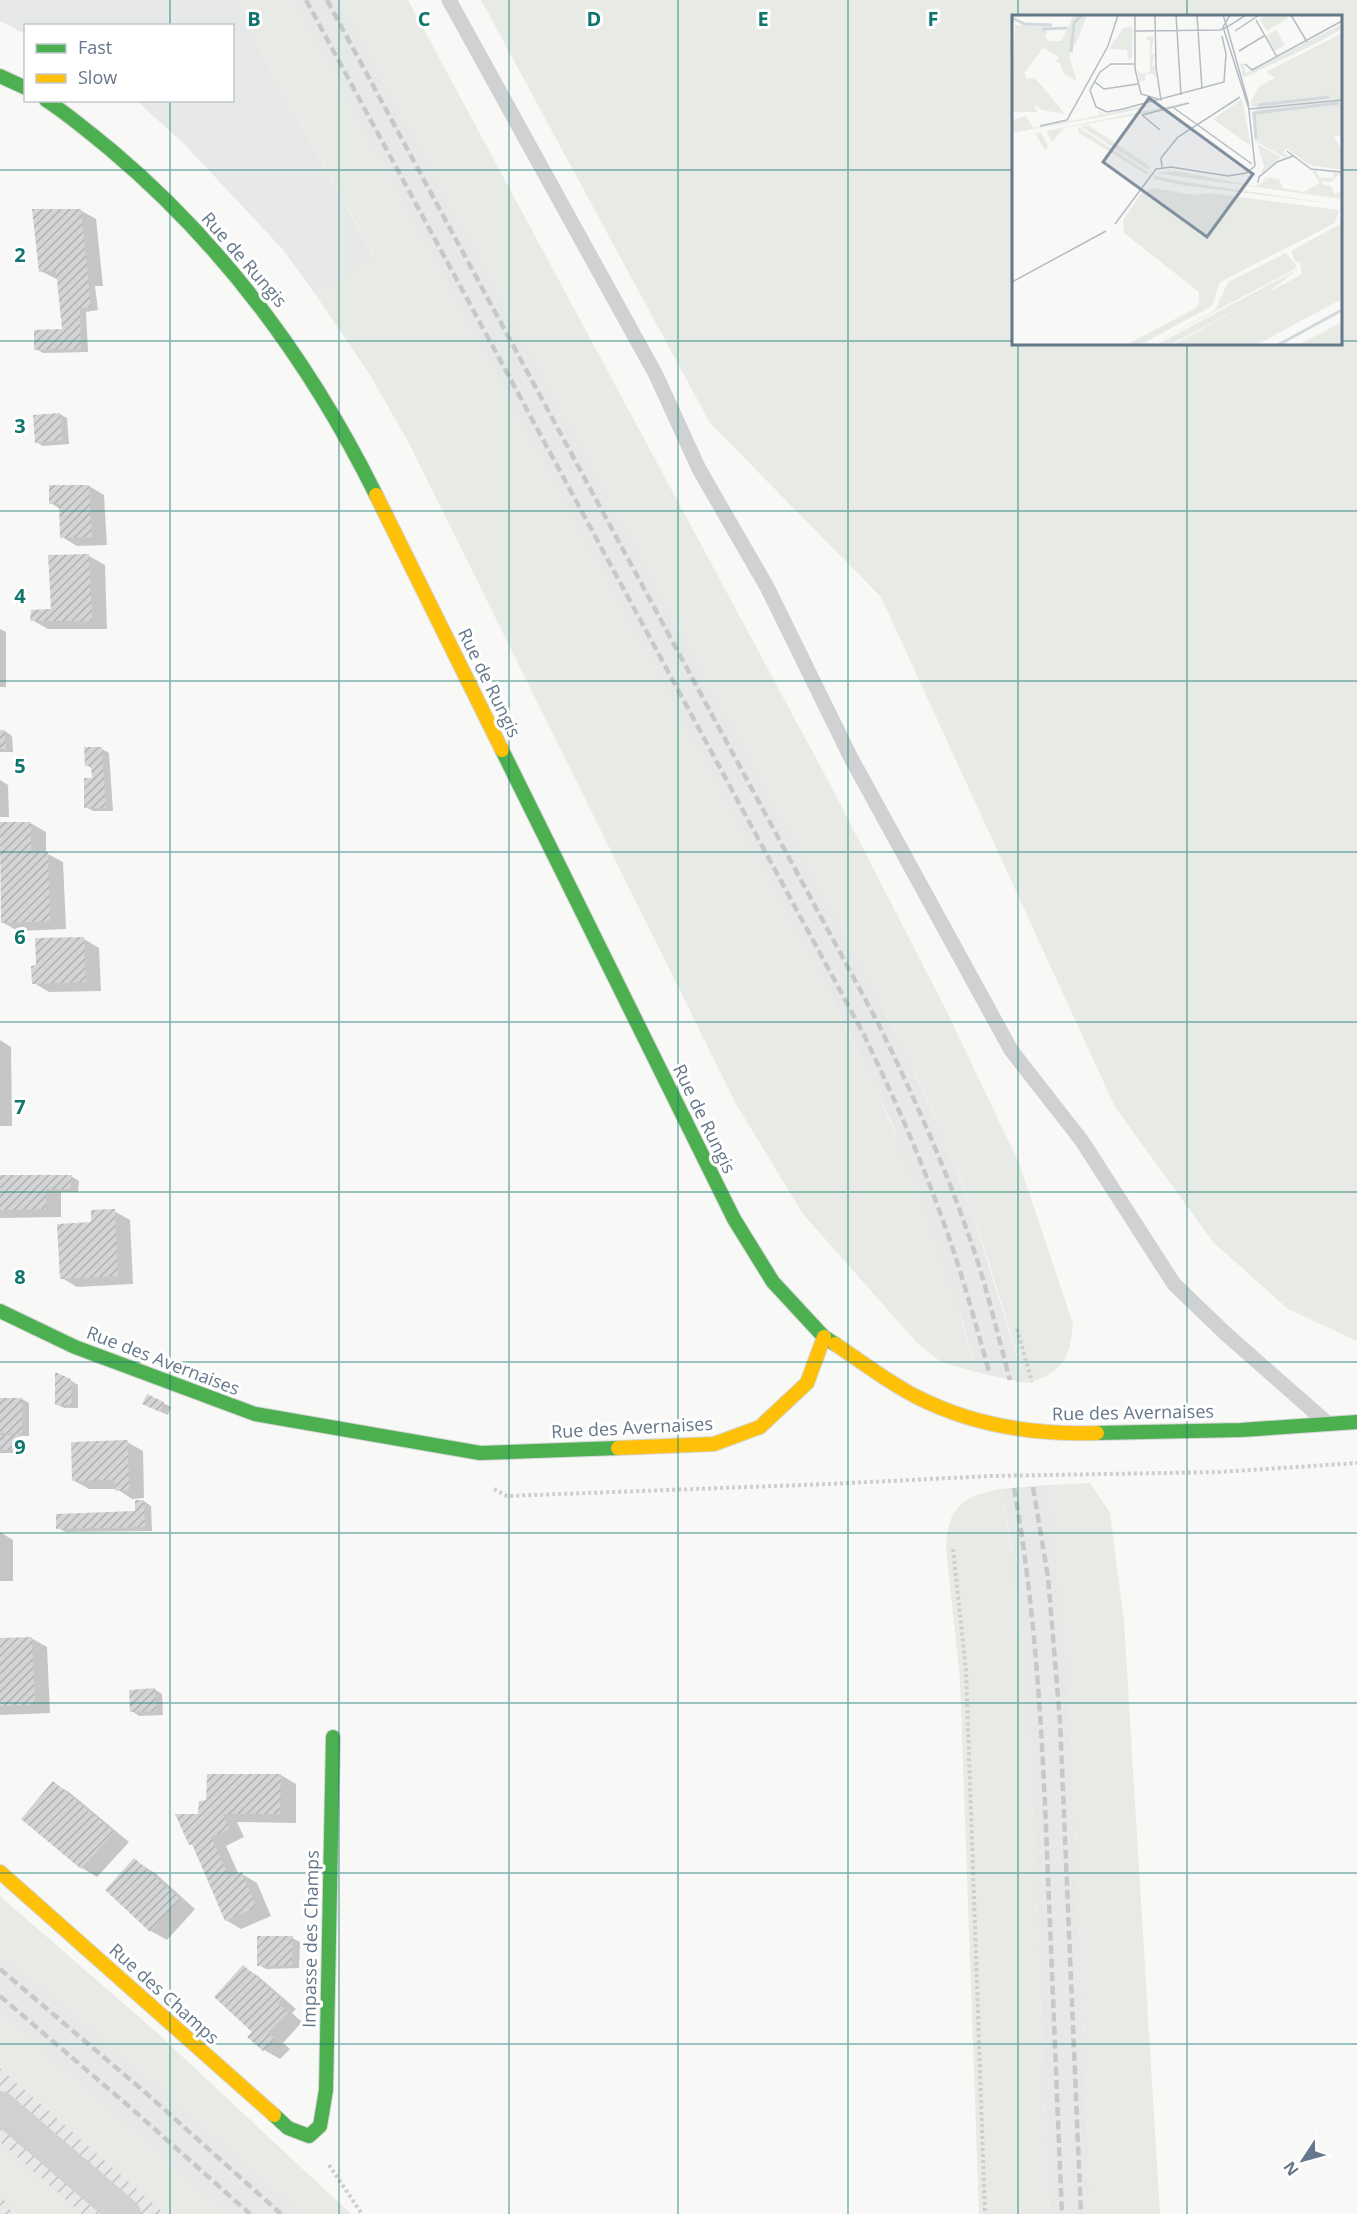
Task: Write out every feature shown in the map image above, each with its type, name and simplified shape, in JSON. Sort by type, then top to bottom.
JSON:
[{"type":"main road","points":[[0,75],[24,87]]},
{"type":"main road","name":"Rue de Rungis","points":[[49,102],[144,179],[182,216],[276,325],[316,387],[365,472],[734,1219],[773,1282],[824,1337]]},
{"type":"main road","name":"Rue des Avernaises","points":[[0,1311],[75,1347],[255,1414],[480,1453],[714,1444],[760,1427],[807,1383],[824,1337],[917,1397],[985,1424],[1059,1434],[1241,1430],[1357,1422]]},
{"type":"main road","name":"Impasse des Champs","points":[[309,2136],[320,2126],[326,2090],[333,1737]]},
{"type":"main road","name":"Rue des Champs","points":[[0,1872],[288,2127],[309,2136]]},
{"type":"street","points":[[0,2107],[125,2214]]},
{"type":"lane","points":[[449,0],[656,375],[699,469],[768,587],[851,758],[1011,1050],[1082,1141],[1174,1284],[1226,1334],[1328,1424]]},
{"type":"path","points":[[1017,1329],[1032,1382]]},
{"type":"path","points":[[480,1453],[492,1488],[507,1496],[991,1476],[1220,1472],[1357,1463]]},
{"type":"path","points":[[953,1549],[966,1670],[985,2214]]},
{"type":"path","points":[[309,2136],[362,2214]]},
{"type":"shaded area","points":[[0,0],[233,0],[373,255],[315,294],[284,251],[184,144],[138,102],[234,102],[234,24],[24,24],[24,33],[0,21]]},
{"type":"shaded area","points":[[233,0],[293,0],[845,1025],[886,1112],[931,1222],[976,1372],[941,1362],[918,1344],[803,1214],[736,1104],[410,445],[370,375],[315,294],[373,254]]},
{"type":"shaded area","points":[[293,0],[340,0],[862,966],[945,1140],[973,1215],[1025,1383],[976,1372],[963,1322],[892,1124],[849,1033]]},
{"type":"shaded area","points":[[340,0],[408,0],[832,788],[946,1010],[1019,1163],[1073,1324],[1072,1337],[1066,1356],[1055,1370],[1047,1375],[1025,1383],[988,1260],[957,1169],[926,1096],[894,1030],[862,966]]},
{"type":"shaded area","points":[[481,0],[1357,0],[1357,1341],[1288,1309],[1213,1242],[1115,1107],[881,597],[710,423]]},
{"type":"shaded area","points":[[1090,1483],[1110,1513],[1124,1621],[1160,2214],[1091,2214],[1069,1679],[1048,1485]]},
{"type":"shaded area","points":[[1048,1485],[1069,1679],[1091,2214],[1049,2214],[1029,1727],[1011,1545],[1002,1489]]},
{"type":"shaded area","points":[[1002,1489],[1021,1615],[1029,1727],[1049,2214],[979,2214],[960,1680],[946,1548],[950,1522],[960,1505],[977,1495]]},
{"type":"shaded area","points":[[0,1896],[155,2031],[351,2214],[304,2214],[55,1996],[0,1954]]},
{"type":"shaded area","points":[[0,1954],[55,1996],[304,2214],[224,2214],[0,2014]]},
{"type":"shaded area","points":[[0,2014],[224,2214],[165,2214],[0,2068]]},
{"type":"shaded area","points":[[0,2056],[173,2214],[0,2214]]},
{"type":"shaded area","points":[[0,2142],[82,2214],[13,2214],[0,2194]]},
{"type":"building","points":[[32,209],[81,209],[91,307],[80,308],[81,349],[34,350],[34,330],[62,329],[56,270],[39,272]]},
{"type":"building","points":[[60,413],[62,440],[35,443],[33,415]]},
{"type":"building","points":[[49,485],[89,485],[92,537],[60,538],[59,504],[49,504]]},
{"type":"building","points":[[89,554],[92,621],[30,621],[31,610],[51,609],[48,555]]},
{"type":"building","points":[[0,730],[5,730],[6,749],[0,749]]},
{"type":"building","points":[[84,747],[102,747],[106,808],[84,808],[84,778],[92,778],[91,766],[85,766]]},
{"type":"building","points":[[0,822],[31,822],[31,853],[48,852],[50,921],[1,923]]},
{"type":"building","points":[[84,937],[86,982],[32,984],[31,966],[36,965],[35,938]]},
{"type":"building","points":[[0,1175],[72,1175],[71,1189],[46,1189],[46,1209],[0,1210]]},
{"type":"building","points":[[115,1209],[118,1276],[60,1279],[57,1224],[91,1222],[91,1210]]},
{"type":"building","points":[[55,1372],[71,1379],[72,1405],[55,1405]]},
{"type":"building","points":[[147,1394],[164,1402],[160,1412],[142,1404]]},
{"type":"building","points":[[0,1398],[22,1398],[22,1433],[0,1433]]},
{"type":"building","points":[[19,1434],[19,1449],[0,1450],[0,1435]]},
{"type":"building","points":[[128,1440],[129,1490],[115,1491],[115,1480],[72,1481],[71,1442]]},
{"type":"building","points":[[135,1500],[144,1500],[145,1527],[56,1529],[56,1514],[135,1511]]},
{"type":"building","points":[[32,1637],[35,1705],[0,1706],[0,1638]]},
{"type":"building","points":[[155,1688],[156,1711],[130,1712],[129,1690]]},
{"type":"building","points":[[207,1774],[281,1774],[280,1814],[223,1814],[229,1829],[211,1837],[229,1877],[242,1872],[256,1907],[225,1921],[192,1844],[189,1845],[175,1814],[198,1814],[199,1801],[206,1800]]},
{"type":"building","points":[[53,1781],[114,1832],[81,1869],[21,1819]]},
{"type":"building","points":[[134,1858],[180,1899],[150,1932],[105,1890]]},
{"type":"building","points":[[257,1936],[293,1936],[292,1965],[257,1966]]},
{"type":"building","points":[[243,1965],[282,1999],[278,2003],[288,2013],[268,2033],[275,2039],[263,2051],[247,2037],[252,2032],[214,1997]]},
{"type":"railway","points":[[306,0],[863,1033],[905,1124],[949,1237],[990,1375]]},
{"type":"railway","points":[[327,0],[878,1023],[920,1114],[958,1206],[980,1269],[1010,1380]]},
{"type":"railway","points":[[1033,1487],[1048,1577],[1060,1721],[1081,2214]]},
{"type":"railway","points":[[1014,1488],[1034,1634],[1041,1731],[1062,2214]]},
{"type":"railway","points":[[0,1969],[146,2093],[281,2214]]},
{"type":"railway","points":[[0,1996],[250,2214]]},
{"type":"traffic: fast","points":[[0,76],[24,87]]},
{"type":"traffic: fast","points":[[49,102],[111,150],[152,187],[228,266],[262,309],[323,398],[376,495]]},
{"type":"traffic: fast","points":[[502,750],[734,1219],[773,1282],[824,1337],[835,1344]]},
{"type":"traffic: fast","points":[[0,1311],[75,1347],[255,1414],[480,1453],[618,1448]]},
{"type":"traffic: fast","points":[[1097,1433],[1241,1430],[1357,1422]]},
{"type":"traffic: fast","points":[[274,2115],[288,2128],[309,2136],[320,2126],[326,2090],[333,1737]]},
{"type":"traffic: slow","points":[[376,495],[502,750]]},
{"type":"traffic: slow","points":[[618,1448],[714,1444],[760,1427],[807,1383],[824,1337]]},
{"type":"traffic: slow","points":[[835,1344],[907,1391],[960,1415],[982,1422],[1027,1430],[1097,1433]]},
{"type":"traffic: slow","points":[[0,1872],[274,2115]]}]
